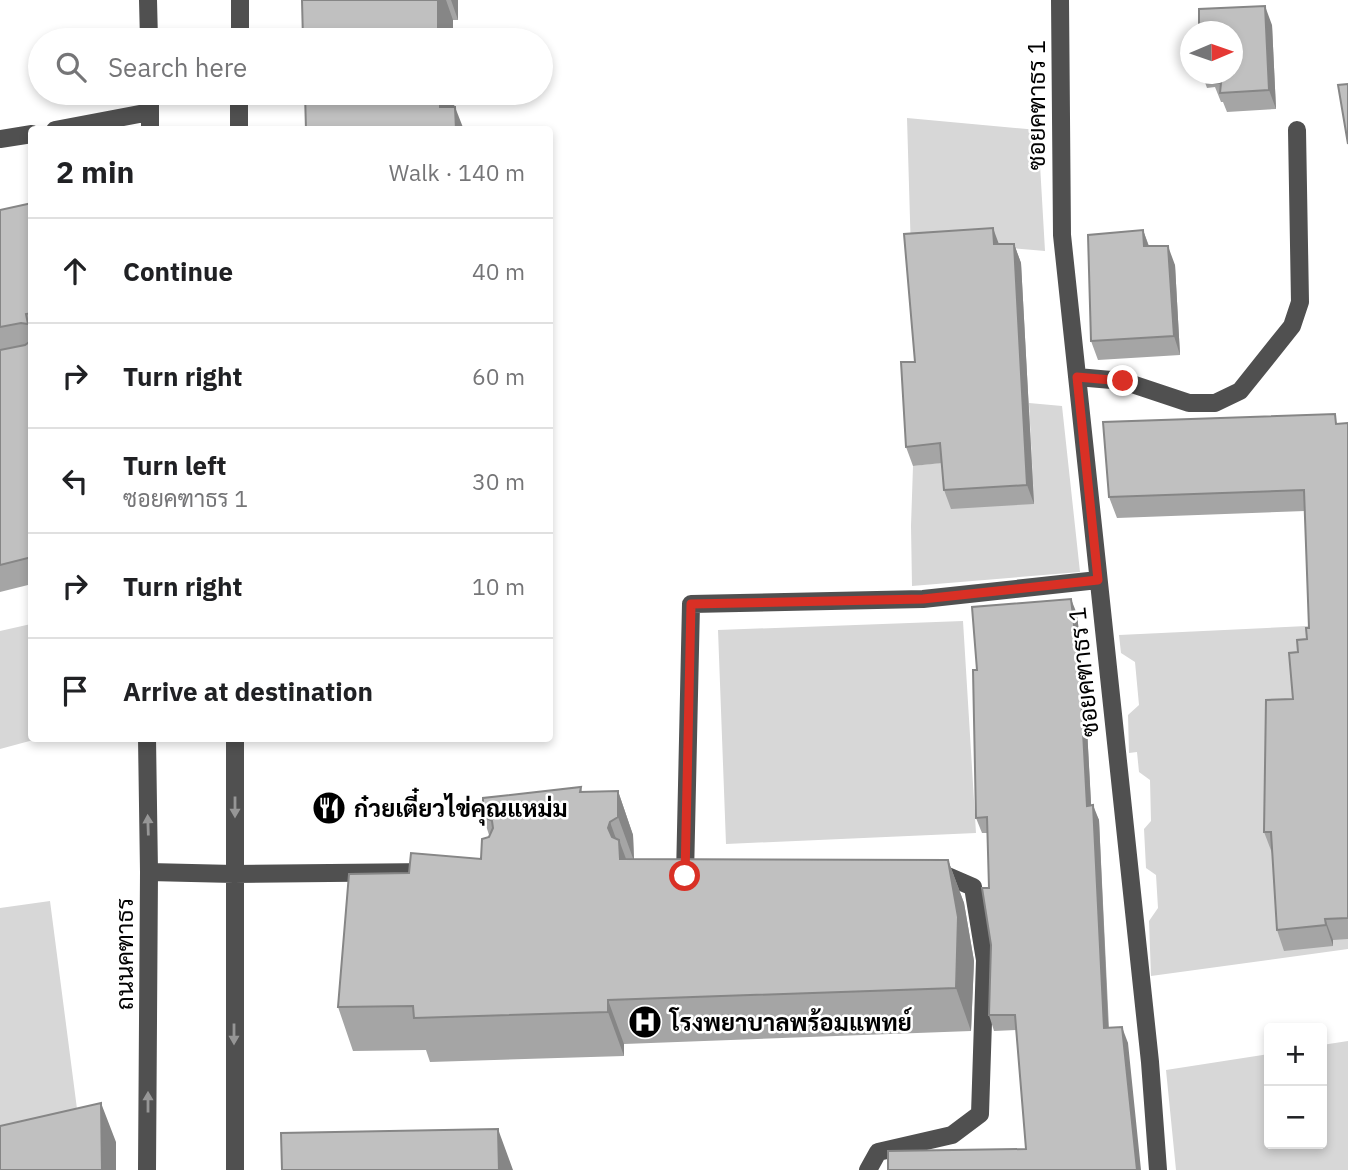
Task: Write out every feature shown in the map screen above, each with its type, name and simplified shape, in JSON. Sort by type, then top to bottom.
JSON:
[{"type":"street","points":[[148,0],[149,28]]},
{"type":"street","points":[[240,0],[240,28]]},
{"type":"street","name":"ซอยคฑาธร 1","points":[[1060,0],[1062,235],[1149,1049],[1158,1170]]},
{"type":"street","points":[[239,105],[239,126]]},
{"type":"street","points":[[97,126],[150,121]]},
{"type":"street","points":[[1077,377],[1123,381],[1189,403],[1215,403],[1240,391],[1292,326],[1300,302],[1297,130]]},
{"type":"street","points":[[0,139],[28,135]]},
{"type":"street","points":[[712,875],[678,875],[691,604],[923,599],[1098,580]]},
{"type":"street","name":"ถนนคฑาธร","points":[[147,742],[147,1170]]},
{"type":"street","points":[[235,742],[235,1170]]},
{"type":"street","points":[[868,1170],[878,1152],[952,1135],[980,1114],[985,960],[973,887],[932,870],[919,870]]},
{"type":"street","points":[[149,872],[442,872]]},
{"type":"shaded area","points":[[907,118],[1038,130],[1045,251],[1000,247],[911,253]]},
{"type":"shaded area","points":[[1029,403],[1062,406],[1080,572],[912,586],[913,466],[947,462],[1034,503]]},
{"type":"shaded area","points":[[963,621],[976,833],[726,844],[718,630]]},
{"type":"shaded area","points":[[1348,624],[1348,949],[1151,976],[1149,921],[1158,908],[1156,875],[1146,868],[1144,829],[1151,821],[1150,780],[1139,772],[1137,752],[1129,753],[1128,715],[1139,705],[1135,662],[1121,653],[1119,635]]},
{"type":"shaded area","points":[[28,625],[28,741],[0,749],[0,631]]},
{"type":"shaded area","points":[[50,901],[80,1132],[0,1153],[0,908]]},
{"type":"shaded area","points":[[1348,1041],[1348,1170],[1176,1170],[1166,1070],[1264,1055],[1264,1149],[1327,1149],[1327,1044]]},
{"type":"building","points":[[302,0],[438,0],[438,28],[303,28]]},
{"type":"building","points":[[1265,6],[1269,90],[1220,93],[1221,84],[1243,84],[1243,21],[1199,21],[1199,9]]},
{"type":"building","points":[[1348,84],[1348,144],[1338,85]]},
{"type":"building","points":[[305,105],[455,107],[456,126],[306,126]]},
{"type":"building","points":[[28,204],[28,324],[0,327],[0,210]]},
{"type":"building","points":[[993,228],[994,244],[1014,244],[1027,485],[944,490],[940,443],[906,447],[901,362],[915,362],[904,234]]},
{"type":"building","points":[[1143,230],[1144,246],[1168,246],[1174,336],[1091,341],[1088,235]]},
{"type":"building","points":[[28,343],[28,558],[0,565],[0,350]]},
{"type":"building","points":[[1335,414],[1336,424],[1348,423],[1348,918],[1325,919],[1326,925],[1277,930],[1271,832],[1264,832],[1266,700],[1293,699],[1289,653],[1298,652],[1297,640],[1307,639],[1306,628],[1309,628],[1304,490],[1109,497],[1103,422]]},
{"type":"building","points":[[1071,599],[1080,676],[1087,806],[1093,805],[1104,1028],[1122,1027],[1137,1170],[888,1170],[888,1151],[1026,1149],[1015,1015],[989,1015],[991,945],[982,888],[989,888],[987,817],[976,818],[973,670],[977,670],[972,607]]},
{"type":"building","name":"โรงพยาบาลพร้อมแพทย์","points":[[581,787],[580,792],[618,791],[618,817],[610,822],[608,828],[612,837],[619,840],[620,859],[948,860],[958,917],[956,988],[608,1000],[608,1012],[414,1018],[413,1006],[338,1007],[349,874],[409,873],[411,853],[481,859],[482,839],[489,837],[493,828],[492,821],[483,816],[483,798]]},
{"type":"building","points":[[101,1103],[102,1170],[0,1170],[0,1126]]},
{"type":"building","points":[[498,1129],[499,1170],[282,1170],[281,1133]]},
{"type":"place","name":"ก๋วยเตี๋ยวไข่คุณแหม่ม","points":[[329,808]]},
{"type":"place","name":"โรงพยาบาลพร้อมแพทย์","points":[[645,1022]]},
{"type":"route","points":[[685,876],[691,604],[923,599],[1098,580],[1077,377],[1123,381]]}]
